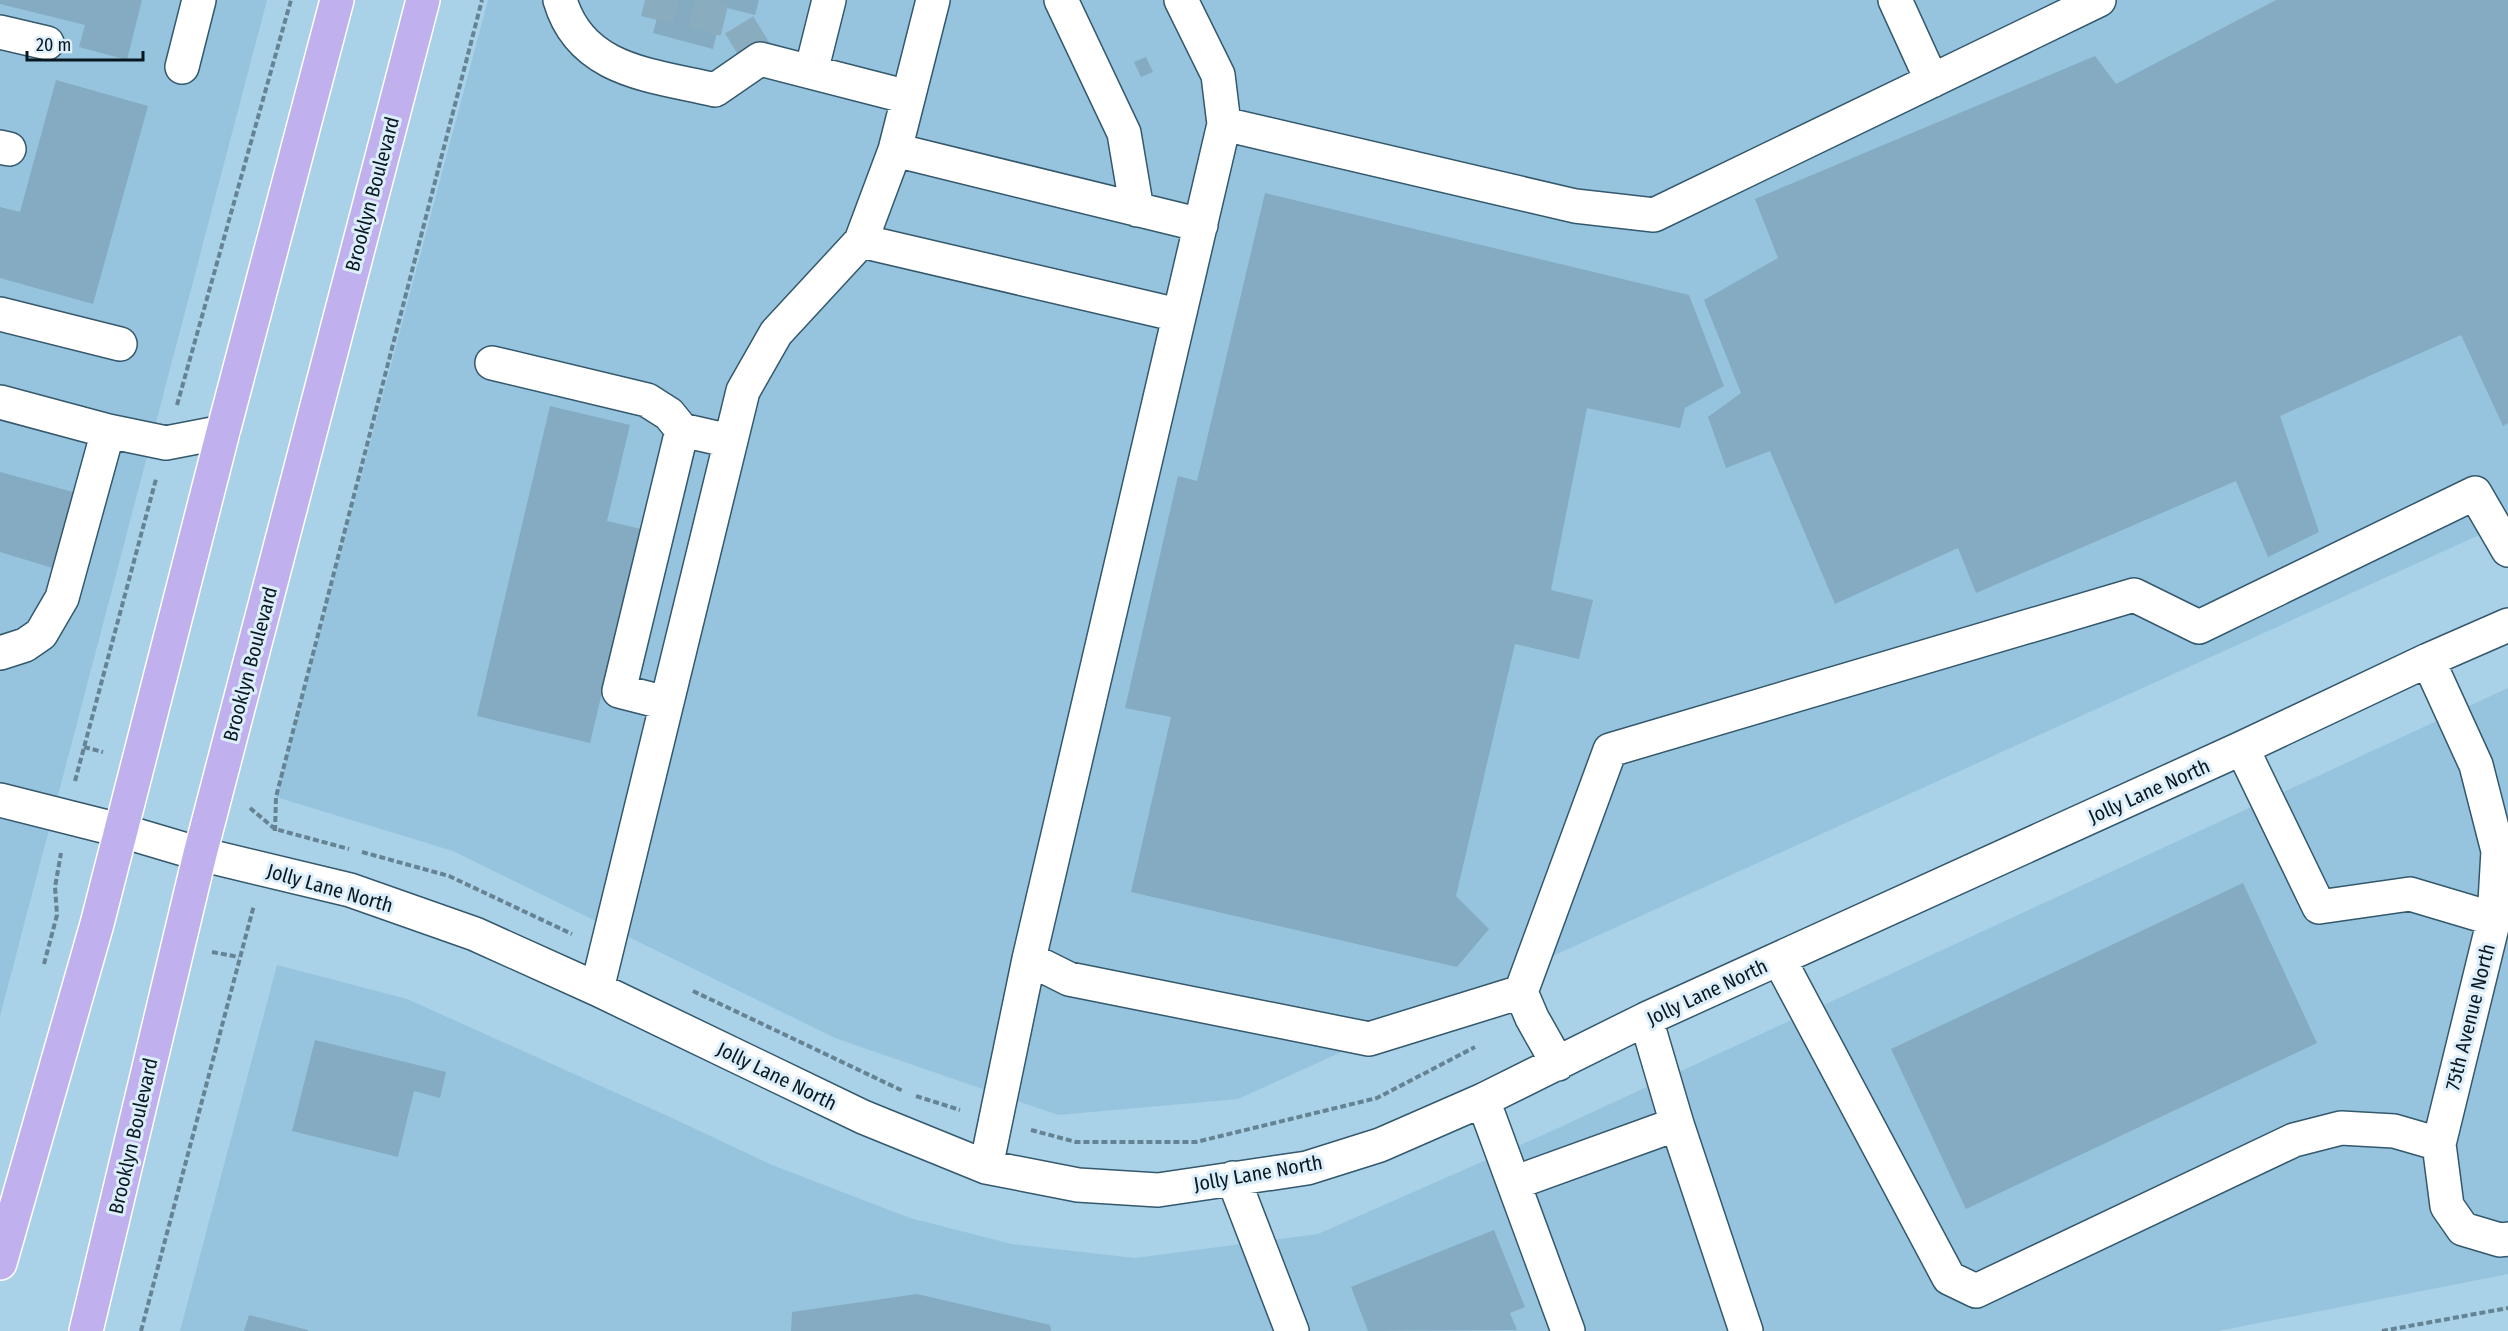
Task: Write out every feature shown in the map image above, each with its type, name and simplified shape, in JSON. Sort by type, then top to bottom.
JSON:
[{"type":"main road","points":[[0,1263],[97,924],[119,830],[337,0]]},
{"type":"main road","name":"Brooklyn Boulevard","points":[[86,1331],[200,854],[423,0]]},
{"type":"street","points":[[182,67],[200,0]]},
{"type":"street","points":[[560,0],[563,13],[577,37],[596,55],[629,70],[715,90],[760,59],[908,97]]},
{"type":"street","points":[[811,72],[829,0]]},
{"type":"street","points":[[597,989],[743,391],[776,333],[861,241],[895,150],[933,0]]},
{"type":"street","points":[[1060,0],[1124,133],[1137,210]]},
{"type":"street","points":[[986,1167],[1029,959],[1224,124],[1218,75],[1181,0]]},
{"type":"street","points":[[1894,0],[1932,81]]},
{"type":"street","points":[[1224,124],[1575,206],[1654,214],[2098,0]]},
{"type":"street","points":[[0,32],[47,43]]},
{"type":"street","points":[[895,150],[1200,225]]},
{"type":"street","points":[[861,241],[1178,315]]},
{"type":"street","points":[[0,314],[120,344]]},
{"type":"street","points":[[492,363],[647,400],[669,414],[681,430],[730,441]]},
{"type":"street","points":[[1,407],[166,443],[223,432]]},
{"type":"street","points":[[666,703],[619,691],[681,430]]},
{"type":"street","points":[[0,653],[25,645],[40,634],[62,598],[108,431]]},
{"type":"street","points":[[1558,1064],[1532,1018],[1521,992],[1610,750],[2134,595],[2199,627],[2475,493],[2508,550]]},
{"type":"street","name":"Jolly Lane North","points":[[0,800],[119,830],[200,854],[350,890],[475,934],[597,989],[863,1117],[986,1167],[1078,1185],[1158,1190],[1307,1168],[1369,1149],[1483,1100],[1646,1019],[2508,625]]},
{"type":"street","name":"75th Avenue North","points":[[2428,660],[2476,765],[2498,851],[2494,919],[2439,1144],[2447,1206],[2463,1229],[2500,1240],[2508,1239]]},
{"type":"street","points":[[2242,748],[2319,907],[2410,894],[2494,919]]},
{"type":"street","points":[[1029,959],[1069,979],[1369,1039],[1521,992]]},
{"type":"street","points":[[1779,959],[1949,1278],[1976,1291],[2294,1140],[2341,1128],[2394,1131],[2439,1144]]},
{"type":"street","points":[[1646,1019],[1677,1124],[1746,1331]]},
{"type":"street","points":[[1483,1100],[1568,1331]]},
{"type":"street","points":[[1514,1183],[1677,1124]]},
{"type":"street","points":[[1233,1179],[1292,1331]]},
{"type":"path","points":[[43,971],[57,915],[55,887],[78,765],[291,0]]},
{"type":"path","points":[[141,1331],[275,829],[276,797],[482,0]]},
{"type":"path","points":[[84,747],[137,762]]},
{"type":"path","points":[[219,782],[275,829],[449,876],[606,950]]},
{"type":"path","points":[[691,990],[912,1095],[995,1122],[1076,1142],[1196,1142],[1377,1098],[1480,1045]]},
{"type":"path","points":[[2382,1331],[2508,1308]]},
{"type":"shaded area","points":[[0,0],[267,0],[0,1016]]},
{"type":"shaded area","points":[[488,0],[2508,0],[2508,522],[1238,1099],[1058,1115],[835,1038],[453,851],[276,797]]},
{"type":"shaded area","points":[[2508,688],[2508,1274],[2218,1331],[180,1331],[277,965],[407,999],[772,1165],[910,1218],[1012,1244],[1135,1258],[1318,1234],[1543,1135]]},
{"type":"building","points":[[0,0],[142,0],[127,60],[79,47],[85,25],[0,4]]},
{"type":"building","points":[[662,0],[759,0],[755,15],[723,7],[713,49],[653,33]]},
{"type":"building","points":[[2276,0],[2508,0],[2508,423],[2503,426],[2461,335],[2280,416],[2319,532],[2268,557],[2236,481],[1976,593],[1958,548],[1835,604],[1770,451],[1726,468],[1708,417],[1741,393],[1704,300],[1778,258],[1755,199],[2095,56],[2116,84]]},
{"type":"building","points":[[1146,57],[1153,72],[1141,77],[1134,62]]},
{"type":"building","points":[[56,80],[148,106],[93,304],[0,278],[0,207],[20,212]]},
{"type":"building","points":[[1265,193],[1689,295],[1724,386],[1685,408],[1680,428],[1587,408],[1551,590],[1593,600],[1579,659],[1515,644],[1456,896],[1489,929],[1457,967],[1131,892],[1171,717],[1125,708],[1178,476],[1197,481]]},
{"type":"building","points":[[550,406],[630,425],[607,521],[641,529],[590,743],[477,716]]},
{"type":"building","points":[[0,472],[84,495],[56,569],[0,552]]},
{"type":"building","points":[[2243,883],[2317,1043],[1966,1209],[1891,1049]]},
{"type":"building","points":[[315,1040],[446,1072],[440,1098],[414,1091],[398,1157],[292,1131]]},
{"type":"building","points":[[1494,1230],[1525,1307],[1510,1313],[1517,1330],[1368,1331],[1351,1287]]},
{"type":"building","points":[[917,1294],[1050,1325],[1051,1331],[791,1331],[792,1312]]},
{"type":"building","points":[[249,1315],[308,1330],[308,1331],[244,1331]]},
{"type":"tunnel","points":[[645,0],[738,23],[760,59]]}]
